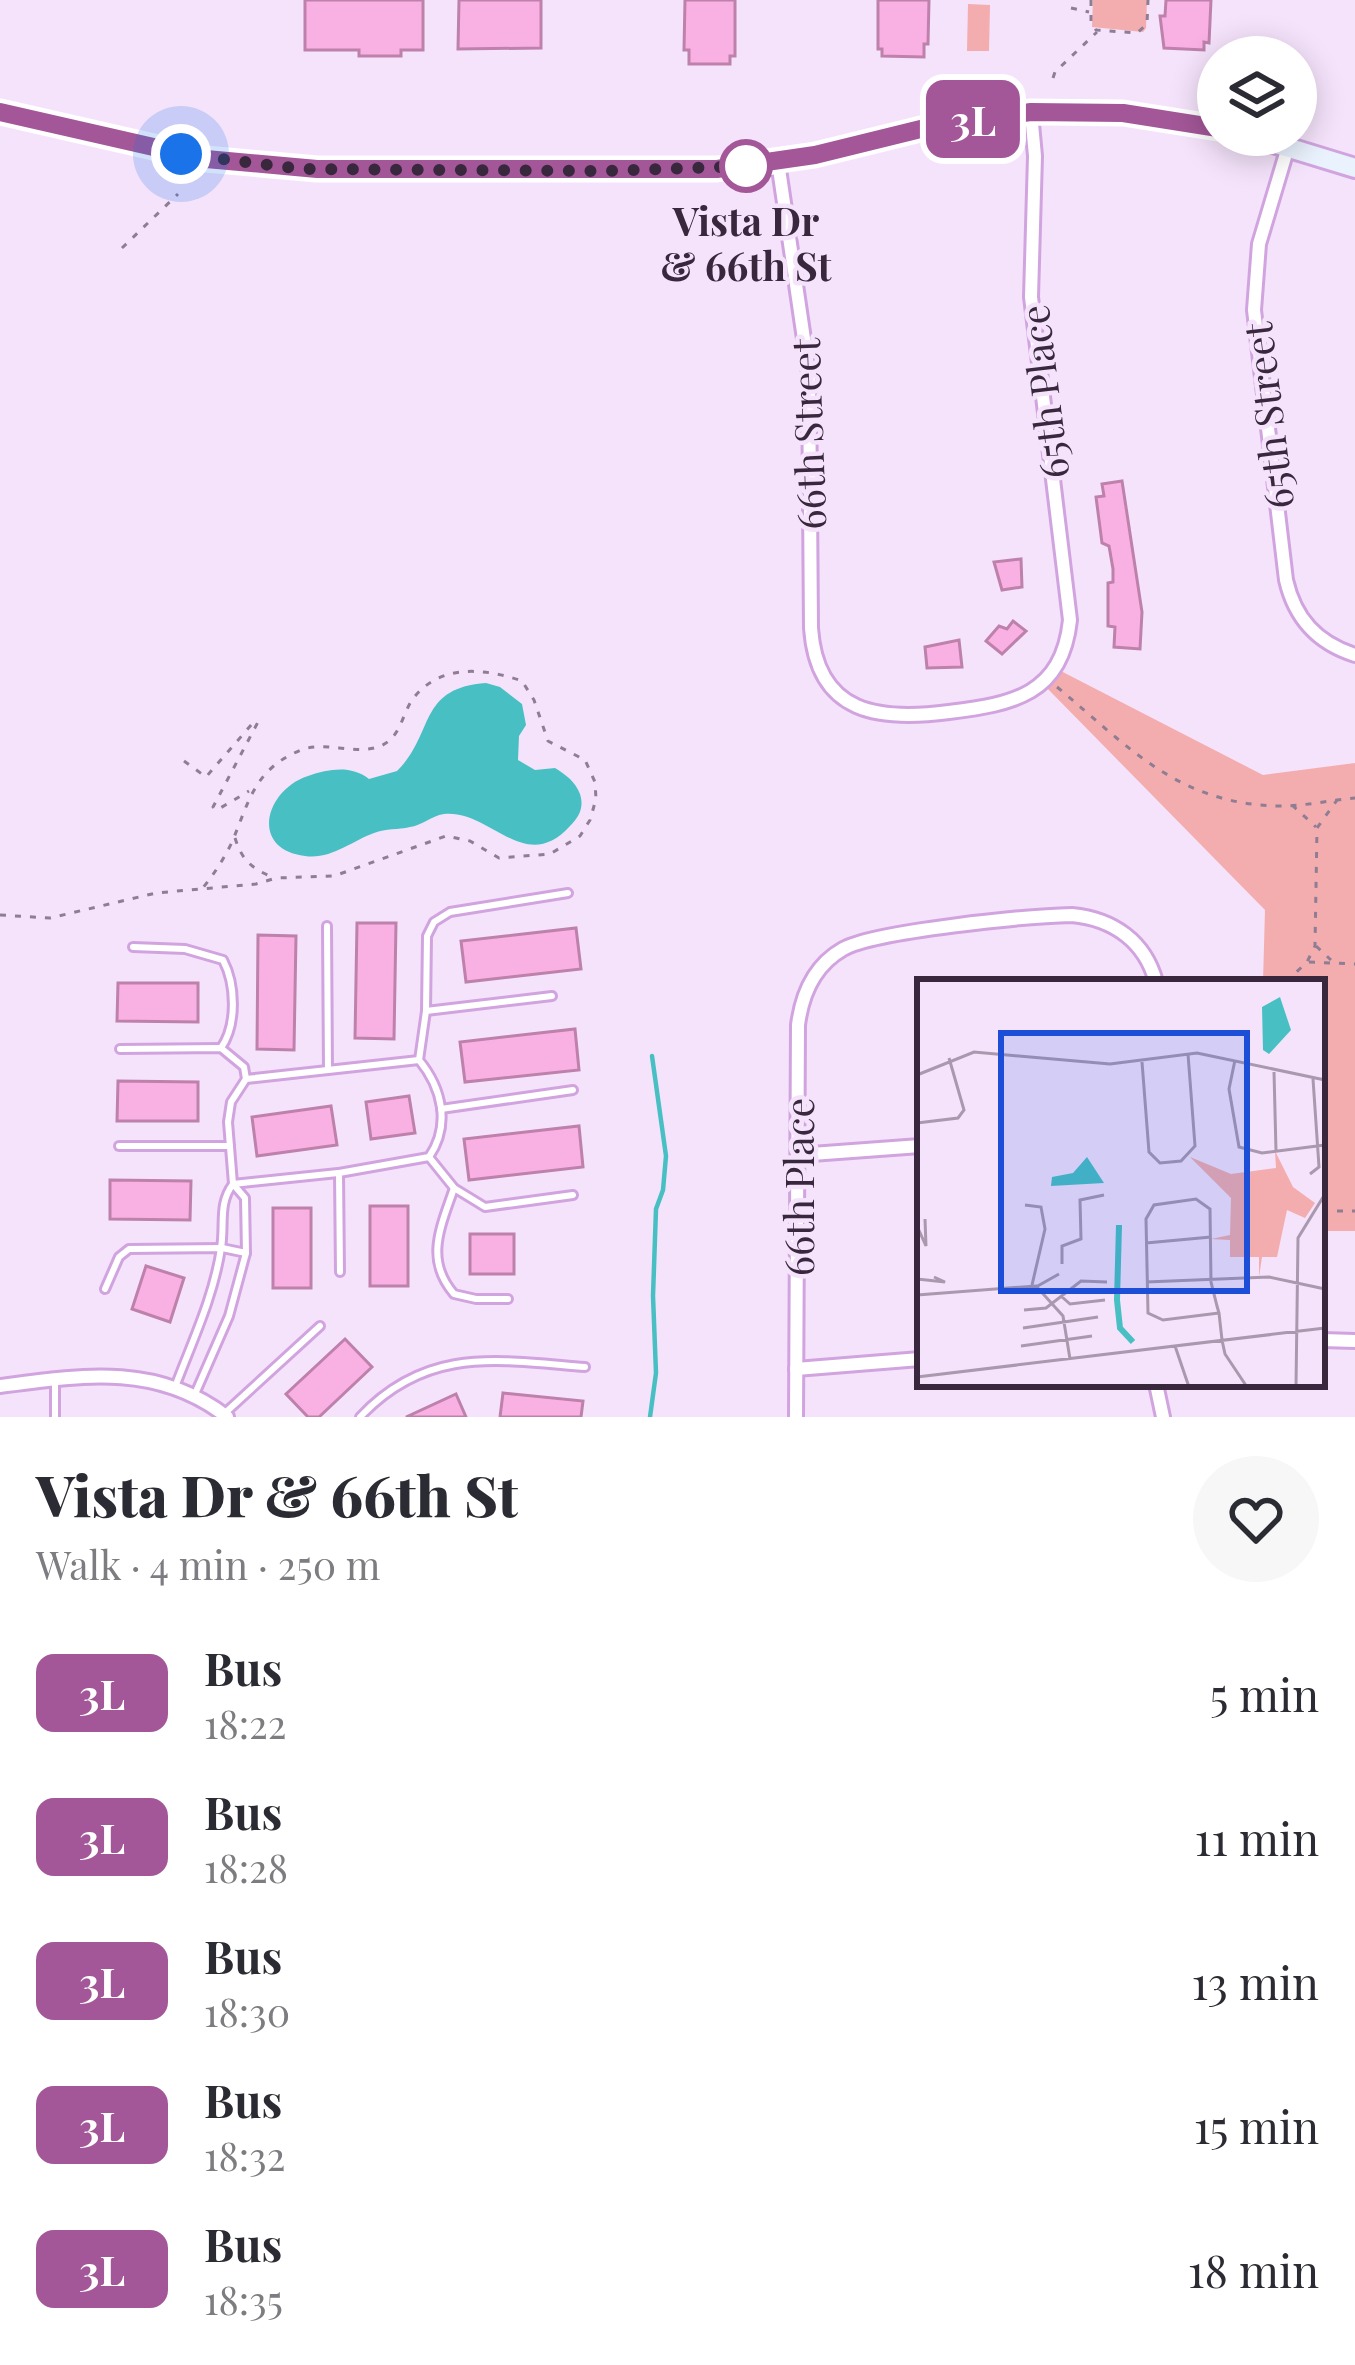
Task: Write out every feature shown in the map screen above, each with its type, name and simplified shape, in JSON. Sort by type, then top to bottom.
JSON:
[{"type":"street","points":[[0,112],[157,149],[255,166],[603,171],[717,169],[778,162],[941,124],[1031,112],[1123,113],[1197,125]]},
{"type":"street","name":"65th Place","points":[[1031,112],[1035,177],[1031,297],[1070,608],[1068,638],[1051,673]]},
{"type":"street","name":"65th Street","points":[[1285,156],[1259,244],[1254,310],[1286,580],[1290,598],[1308,628],[1323,641],[1355,655]]},
{"type":"street","points":[[1317,156],[1355,168]]},
{"type":"street","name":"66th Street","points":[[778,162],[809,374],[812,636],[821,670],[845,698],[874,714],[911,717],[1010,703],[1051,673]]},
{"type":"street","name":"66th Place","points":[[796,1417],[800,1009],[806,990],[825,964],[860,941],[1059,915],[1087,916],[1120,929],[1144,954],[1155,979]]},
{"type":"street","points":[[798,1155],[917,1146]]},
{"type":"street","points":[[1325,1340],[1355,1341]]},
{"type":"street","points":[[796,1369],[917,1360]]},
{"type":"street","points":[[0,1386],[112,1375],[195,1394],[221,1414]]},
{"type":"street","points":[[1157,1387],[1163,1417]]},
{"type":"lane","points":[[429,1157],[440,1133],[441,1109],[436,1082],[418,1060],[426,1012],[427,935],[434,922],[450,912],[568,893]]},
{"type":"lane","points":[[327,926],[328,1070]]},
{"type":"lane","points":[[133,947],[185,950],[223,960],[230,974],[231,1033],[221,1048]]},
{"type":"lane","points":[[426,1012],[552,996]]},
{"type":"lane","points":[[120,1048],[221,1048],[244,1067],[246,1079],[231,1102],[227,1122],[233,1184],[245,1198],[246,1253],[229,1316],[195,1394]]},
{"type":"lane","points":[[246,1079],[418,1060]]},
{"type":"lane","points":[[441,1109],[573,1090]]},
{"type":"lane","points":[[118,1146],[230,1146]]},
{"type":"lane","points":[[175,1387],[206,1307],[221,1248],[223,1197],[233,1184],[429,1157]]},
{"type":"lane","points":[[429,1157],[454,1187],[484,1208],[573,1196]]},
{"type":"lane","points":[[339,1173],[340,1272]]},
{"type":"lane","points":[[454,1187],[437,1244],[437,1269],[454,1294],[508,1299]]},
{"type":"lane","points":[[105,1289],[119,1258],[129,1249],[221,1248],[246,1253]]},
{"type":"lane","points":[[221,1414],[320,1327]]},
{"type":"lane","points":[[361,1417],[406,1380],[442,1365],[477,1359],[585,1367]]},
{"type":"lane","points":[[55,1379],[55,1417]]},
{"type":"path","points":[[1091,0],[1092,27],[1097,31],[1142,32],[1148,24],[1148,0]]},
{"type":"path","points":[[1071,8],[1091,13]]},
{"type":"path","points":[[1054,78],[1054,72],[1097,31]]},
{"type":"path","points":[[122,248],[178,194]]},
{"type":"path","points":[[0,915],[50,918],[156,893],[276,878],[334,877],[446,836],[470,841],[499,858],[550,854],[568,846],[590,820],[596,799],[595,782],[585,760],[548,741],[522,681],[472,669],[449,674],[413,698],[390,740],[377,746],[304,748],[253,788],[214,809],[258,722],[206,777],[184,761]]},
{"type":"path","points":[[1051,673],[1160,774],[1223,799],[1292,805],[1355,797]]},
{"type":"path","points":[[202,889],[234,836],[236,821],[253,788]]},
{"type":"path","points":[[1289,979],[1315,946],[1317,828],[1339,799]]},
{"type":"path","points":[[1292,805],[1317,828]]},
{"type":"path","points":[[234,836],[251,867],[276,878]]},
{"type":"path","points":[[1315,946],[1332,962]]},
{"type":"path","points":[[1307,962],[1355,964]]},
{"type":"path","points":[[1325,1210],[1355,1211]]},
{"type":"shaded area","points":[[1093,0],[1147,0],[1146,28],[1143,32],[1092,27]]},
{"type":"shaded area","points":[[968,4],[990,5],[989,51],[967,51]]},
{"type":"shaded area","points":[[1055,668],[1263,775],[1355,763],[1355,1231],[1325,1231],[1325,979],[1263,979],[1265,910],[1042,683]]},
{"type":"shaded area","points":[[486,683],[522,704],[526,725],[519,736],[518,760],[535,770],[555,768],[580,794],[579,815],[554,840],[522,843],[461,815],[444,814],[414,826],[379,831],[323,855],[305,856],[276,843],[269,819],[273,806],[293,783],[332,770],[369,779],[397,771],[438,703],[464,687]]},
{"type":"building","points":[[305,0],[423,0],[423,50],[401,50],[401,56],[359,56],[359,50],[305,50]]},
{"type":"building","points":[[459,0],[541,0],[541,48],[458,49]]},
{"type":"building","points":[[685,0],[735,0],[735,56],[730,56],[730,64],[689,64],[689,50],[684,50]]},
{"type":"building","points":[[878,0],[929,0],[924,57],[882,56]]},
{"type":"building","points":[[1166,0],[1211,0],[1209,36],[1197,36],[1197,50],[1164,48],[1160,16],[1165,16]]},
{"type":"building","points":[[1122,481],[1142,612],[1140,649],[1114,647],[1115,627],[1108,626],[1108,583],[1113,582],[1113,569],[1109,546],[1102,543],[1096,497],[1104,496],[1102,484]]},
{"type":"building","points":[[1021,559],[1022,587],[1002,590],[994,562]]},
{"type":"building","points":[[1013,621],[1026,631],[1002,654],[986,641],[999,626],[1007,629]]},
{"type":"building","points":[[959,640],[962,667],[927,668],[925,647]]},
{"type":"building","points":[[357,923],[396,923],[394,1039],[355,1038]]},
{"type":"building","points":[[576,928],[581,969],[466,982],[461,941]]},
{"type":"building","points":[[258,935],[296,936],[294,1050],[257,1049]]},
{"type":"building","points":[[118,983],[198,983],[198,1022],[117,1021]]},
{"type":"building","points":[[575,1029],[579,1070],[465,1082],[460,1042]]},
{"type":"building","points":[[118,1081],[198,1082],[198,1121],[117,1121]]},
{"type":"building","points":[[409,1096],[415,1133],[371,1139],[366,1102]]},
{"type":"building","points":[[331,1106],[337,1145],[257,1156],[252,1117]]},
{"type":"building","points":[[579,1126],[583,1167],[469,1180],[464,1139]]},
{"type":"building","points":[[110,1180],[191,1181],[190,1220],[110,1219]]},
{"type":"building","points":[[370,1206],[408,1206],[408,1286],[370,1286]]},
{"type":"building","points":[[273,1208],[311,1208],[311,1288],[273,1288]]},
{"type":"building","points":[[470,1234],[514,1234],[514,1274],[470,1274]]},
{"type":"building","points":[[146,1266],[184,1278],[170,1322],[132,1309]]},
{"type":"building","points":[[345,1339],[372,1367],[319,1417],[308,1417],[286,1394]]},
{"type":"building","points":[[503,1393],[583,1401],[581,1417],[500,1417]]},
{"type":"building","points":[[456,1394],[466,1417],[406,1417]]},
{"type":"waterway","points":[[650,1417],[656,1373],[656,1209],[666,1156],[652,1056]]},
{"type":"bus line","name":"3L","points":[[0,112],[206,159],[317,169],[717,169],[815,155],[941,124],[1031,112],[1123,113],[1197,124]]},
{"type":"place","name":"Vista Dr & 66th St","points":[[746,166]]},
{"type":"route","points":[[181,154],[302,169],[603,171],[746,166]]}]
